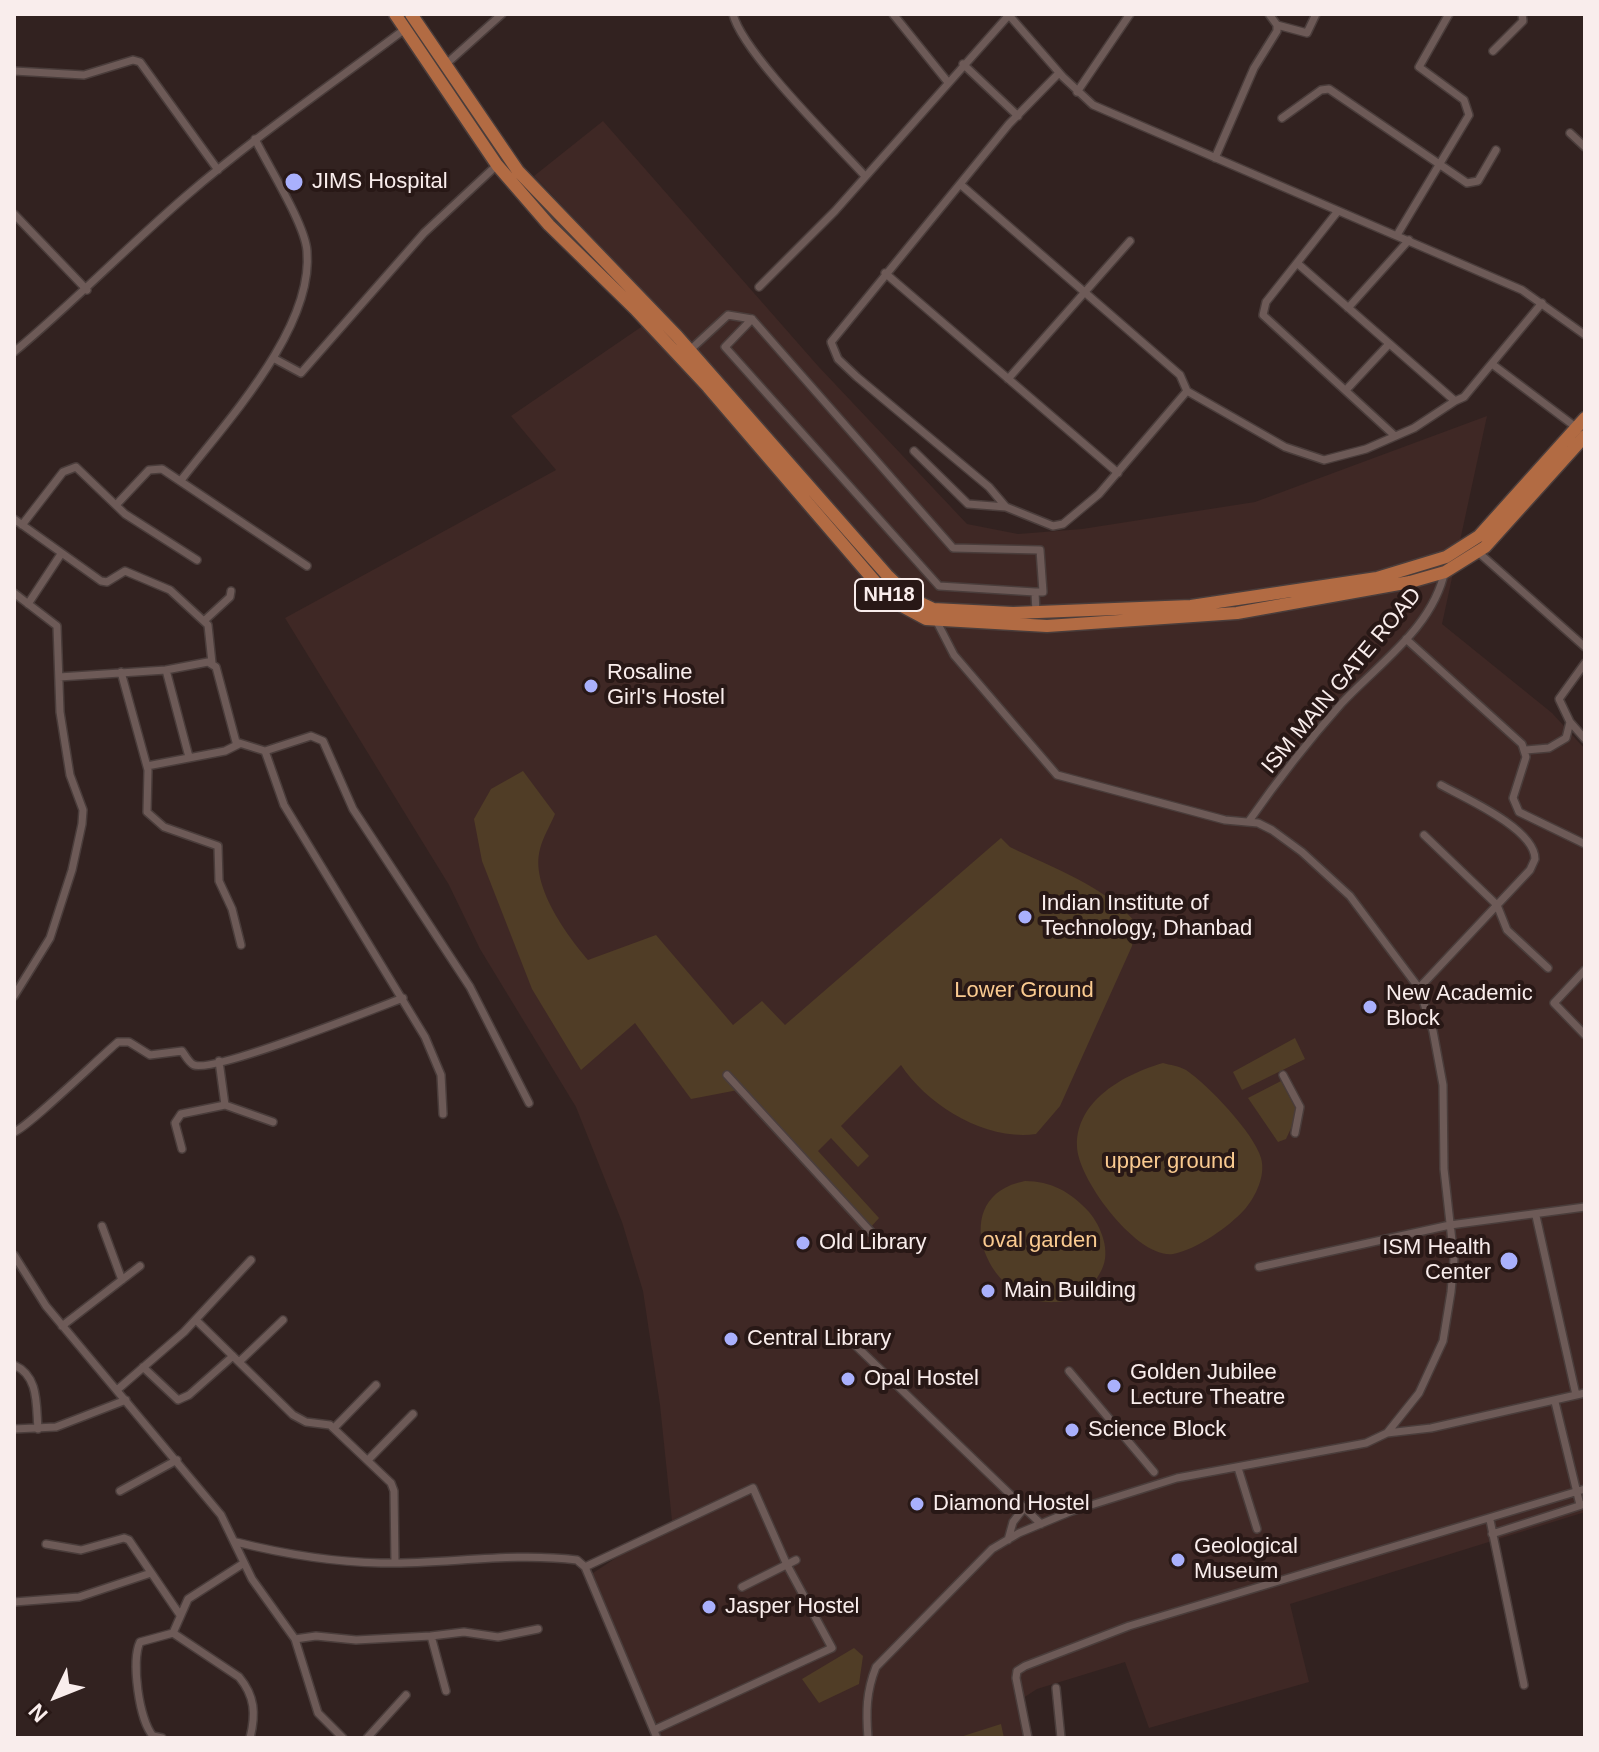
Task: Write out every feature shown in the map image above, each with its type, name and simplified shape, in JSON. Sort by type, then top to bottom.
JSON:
[{"type":"highway","name":"NH18","points":[[395,14],[497,165],[549,225],[690,367],[877,584],[912,614],[937,622],[1047,626],[1211,616],[1319,600],[1445,572],[1478,552],[1513,518],[1582,427]]},
{"type":"highway","name":"NH18","points":[[411,14],[503,151],[532,188],[690,350],[865,552],[912,599],[949,611],[1128,611],[1222,602],[1377,578],[1446,557],[1491,525],[1582,427]]},
{"type":"street","points":[[445,65],[502,14]]},
{"type":"street","points":[[733,14],[743,37],[763,63],[865,176]]},
{"type":"street","points":[[893,14],[947,81]]},
{"type":"street","points":[[759,287],[865,176],[1008,14],[1077,92],[1110,114],[1522,290],[1585,335]]},
{"type":"street","points":[[1077,92],[1130,14]]},
{"type":"street","points":[[1269,14],[1277,25],[1307,33],[1316,14]]},
{"type":"street","points":[[1397,235],[1469,115],[1464,100],[1419,67],[1449,14]]},
{"type":"street","points":[[1493,51],[1523,21],[1522,14]]},
{"type":"street","points":[[1215,158],[1254,68],[1275,37],[1277,25]]},
{"type":"street","points":[[14,352],[255,139],[405,29]]},
{"type":"street","points":[[14,71],[84,75],[133,60],[140,62],[218,170]]},
{"type":"street","points":[[963,64],[1018,116]]},
{"type":"street","points":[[1006,507],[989,487],[857,377],[832,350],[835,333],[1018,116],[1059,73]]},
{"type":"street","points":[[1282,118],[1321,90],[1329,89],[1438,165],[1473,184],[1496,150]]},
{"type":"street","points":[[1570,133],[1585,147]]},
{"type":"street","points":[[182,479],[275,359],[304,282],[307,249],[255,139]]},
{"type":"street","points":[[275,359],[301,373],[424,233],[497,165]]},
{"type":"street","points":[[960,184],[1180,375],[1187,391],[1266,437],[1310,457],[1333,460],[1429,421],[1464,397],[1542,303]]},
{"type":"street","points":[[1338,211],[1266,302],[1263,315],[1395,436]]},
{"type":"street","points":[[14,214],[87,290]]},
{"type":"street","points":[[1348,308],[1409,240]]},
{"type":"street","points":[[1008,379],[1130,241]]},
{"type":"street","points":[[1297,263],[1455,401]]},
{"type":"street","points":[[885,273],[1118,473]]},
{"type":"street","points":[[690,350],[728,315],[752,319],[953,548],[1040,550],[1043,592],[939,586],[725,347],[752,319]]},
{"type":"street","points":[[1346,390],[1389,344]]},
{"type":"street","points":[[1492,364],[1582,427]]},
{"type":"street","points":[[914,451],[968,504],[1006,507],[1047,525],[1063,524],[1118,473],[1187,391]]},
{"type":"street","points":[[22,525],[68,468],[76,467],[140,525],[197,560]]},
{"type":"street","points":[[116,505],[149,470],[162,469],[182,479],[307,566]]},
{"type":"street","points":[[14,519],[101,581],[107,582],[125,571],[155,583],[205,620],[210,633],[212,663],[239,744]]},
{"type":"street","points":[[1478,552],[1585,647]]},
{"type":"street","points":[[28,604],[61,554]]},
{"type":"street","name":"ISM MAIN GATE ROAD","points":[[1249,821],[1338,708],[1406,639],[1432,607],[1445,572],[1446,557]]},
{"type":"street","points":[[205,620],[230,597],[231,591]]},
{"type":"street","points":[[1035,592],[1036,613]]},
{"type":"street","points":[[14,593],[57,626],[66,750],[70,775],[83,810],[72,870],[50,938],[14,996]]},
{"type":"street","points":[[937,622],[954,655],[1057,775],[1225,820],[1249,821],[1272,830],[1302,852],[1350,896],[1419,988],[1433,1031],[1443,1085],[1444,1169],[1454,1259],[1443,1341],[1419,1393],[1387,1433]]},
{"type":"street","points":[[1406,639],[1526,750]]},
{"type":"street","points":[[59,677],[166,670],[212,663]]},
{"type":"street","points":[[1585,664],[1559,699],[1570,722],[1585,739]]},
{"type":"street","points":[[166,670],[189,757]]},
{"type":"street","points":[[121,672],[147,766],[146,807],[152,819],[218,846],[219,881],[232,909],[241,945]]},
{"type":"street","points":[[1526,750],[1558,745],[1566,738],[1570,722]]},
{"type":"street","points":[[265,751],[311,736],[323,741],[353,809],[470,987],[529,1103]]},
{"type":"street","points":[[147,766],[225,751],[239,744],[257,746],[265,751],[284,805],[403,998],[438,1063],[443,1114]]},
{"type":"street","points":[[1526,750],[1513,798],[1515,806],[1526,817],[1585,844]]},
{"type":"street","points":[[1419,988],[1530,870],[1535,852],[1507,822],[1441,785]]},
{"type":"street","points":[[1424,835],[1497,905],[1507,930],[1548,968]]},
{"type":"street","points":[[1585,970],[1554,1003],[1585,1035]]},
{"type":"street","points":[[14,1132],[31,1124],[50,1101],[118,1042],[129,1042],[150,1055],[182,1051],[193,1065],[219,1061],[403,998]]},
{"type":"street","points":[[219,1061],[225,1105]]},
{"type":"street","points":[[727,1075],[883,1245]]},
{"type":"street","points":[[1283,1075],[1300,1107],[1295,1133]]},
{"type":"street","points":[[182,1149],[175,1123],[178,1116],[225,1105],[273,1122]]},
{"type":"street","points":[[1259,1267],[1450,1225],[1536,1216],[1585,1207]]},
{"type":"street","points":[[1536,1216],[1576,1395]]},
{"type":"street","points":[[102,1226],[122,1280]]},
{"type":"street","points":[[14,1255],[62,1326],[221,1515],[257,1588],[295,1639],[318,1713],[343,1738]]},
{"type":"street","points":[[117,1390],[196,1320],[251,1260]]},
{"type":"street","points":[[62,1326],[140,1266]]},
{"type":"street","points":[[196,1320],[297,1418],[334,1428],[386,1477],[394,1491],[395,1562]]},
{"type":"street","points":[[143,1367],[171,1396],[182,1400],[283,1320]]},
{"type":"street","points":[[856,1346],[1041,1524]]},
{"type":"street","points":[[14,1365],[29,1374],[33,1382],[38,1429]]},
{"type":"street","points":[[1069,1371],[1154,1472]]},
{"type":"street","points":[[334,1428],[376,1385]]},
{"type":"street","points":[[868,1738],[866,1710],[876,1667],[992,1549],[1041,1524],[1177,1478],[1366,1443],[1387,1433],[1431,1428],[1585,1393]]},
{"type":"street","points":[[14,1429],[38,1429],[68,1423],[126,1400]]},
{"type":"street","points":[[1492,1534],[1582,1505],[1581,1490],[1555,1402]]},
{"type":"street","points":[[368,1460],[413,1414]]},
{"type":"street","points":[[120,1491],[177,1460]]},
{"type":"street","points":[[1238,1468],[1257,1529]]},
{"type":"street","points":[[236,1542],[304,1559],[395,1562],[522,1557],[577,1560],[585,1567],[656,1734],[832,1648],[787,1565],[753,1488],[585,1567]]},
{"type":"street","points":[[1028,1738],[1016,1678],[1017,1671],[1025,1666],[1129,1626],[1490,1520],[1581,1490]]},
{"type":"street","points":[[1008,1540],[1013,1522],[1024,1508]]},
{"type":"street","points":[[1490,1520],[1524,1685]]},
{"type":"street","points":[[46,1544],[81,1550],[124,1538],[134,1546],[148,1574],[180,1615]]},
{"type":"street","points":[[742,1587],[796,1560]]},
{"type":"street","points":[[173,1633],[188,1599],[244,1563]]},
{"type":"street","points":[[14,1602],[79,1597],[148,1574]]},
{"type":"street","points":[[295,1639],[316,1636],[356,1640],[471,1632],[498,1637],[538,1629]]},
{"type":"street","points":[[162,1738],[153,1736],[144,1722],[136,1652],[140,1642],[173,1633],[239,1677],[246,1685],[255,1713],[250,1738]]},
{"type":"street","points":[[431,1636],[446,1691]]},
{"type":"street","points":[[1056,1688],[1061,1738]]},
{"type":"street","points":[[367,1738],[406,1695]]},
{"type":"shaded area","name":"Indian Institute of Technology, Dhanbad","points":[[603,121],[818,366],[967,524],[1018,534],[1082,529],[1255,502],[1487,416],[1442,624],[1552,713],[1585,749],[1585,1512],[1290,1604],[1309,1682],[1149,1728],[1125,1662],[1037,1689],[1017,1702],[1024,1738],[661,1738],[590,1575],[672,1521],[660,1405],[643,1291],[622,1222],[576,1107],[480,949],[449,885],[285,618],[556,470],[511,416],[663,312],[534,176]]},
{"type":"green space","name":"Lower Ground","points":[[523,771],[555,814],[540,849],[538,863],[545,893],[561,923],[588,960],[656,935],[733,1025],[762,1001],[785,1025],[1001,838],[1010,847],[1109,898],[1136,923],[1132,946],[1060,1106],[1036,1134],[998,1132],[960,1118],[926,1094],[901,1065],[841,1126],[869,1156],[858,1167],[831,1138],[818,1151],[879,1218],[870,1228],[738,1090],[691,1099],[635,1023],[581,1070],[532,989],[482,861],[474,819],[491,789]]},
{"type":"green space","points":[[1295,1038],[1305,1059],[1242,1090],[1233,1072]]},
{"type":"green space","name":"upper ground","points":[[1163,1063],[1186,1070],[1218,1098],[1257,1148],[1262,1165],[1256,1192],[1239,1216],[1202,1242],[1173,1254],[1159,1252],[1143,1244],[1112,1214],[1087,1177],[1077,1146],[1085,1115],[1105,1091],[1133,1074]]},
{"type":"green space","points":[[1281,1081],[1298,1113],[1286,1139],[1278,1142],[1248,1098]]},
{"type":"green space","name":"oval garden","points":[[1025,1181],[1043,1183],[1068,1193],[1089,1212],[1101,1231],[1105,1247],[1102,1269],[1089,1288],[1071,1299],[1056,1302],[1031,1299],[1010,1287],[994,1270],[984,1249],[981,1227],[986,1207],[1000,1191]]},
{"type":"green space","points":[[854,1648],[863,1656],[859,1684],[819,1703],[802,1679]]},
{"type":"green space","points":[[1001,1724],[1004,1738],[957,1738]]},
{"type":"place","name":"JIMS Hospital","points":[[294,182]]},
{"type":"place","name":"Rosaline Girl's Hostel","points":[[591,686]]},
{"type":"place","name":"Indian Institute of Technology, Dhanbad","points":[[1025,917]]},
{"type":"place","name":"New Academic Block","points":[[1370,1007]]},
{"type":"place","name":"Old Library","points":[[803,1243]]},
{"type":"place","name":"ISM Health Center","points":[[1509,1261]]},
{"type":"place","name":"Main Building","points":[[988,1291]]},
{"type":"place","name":"Central Library","points":[[731,1339]]},
{"type":"place","name":"Opal Hostel","points":[[848,1379]]},
{"type":"place","name":"Golden Jubilee Lecture Theatre","points":[[1114,1386]]},
{"type":"place","name":"Science Block","points":[[1072,1430]]},
{"type":"place","name":"Diamond Hostel","points":[[917,1504]]},
{"type":"place","name":"Geological Museum","points":[[1178,1560]]},
{"type":"place","name":"Jasper Hostel","points":[[709,1607]]}]
